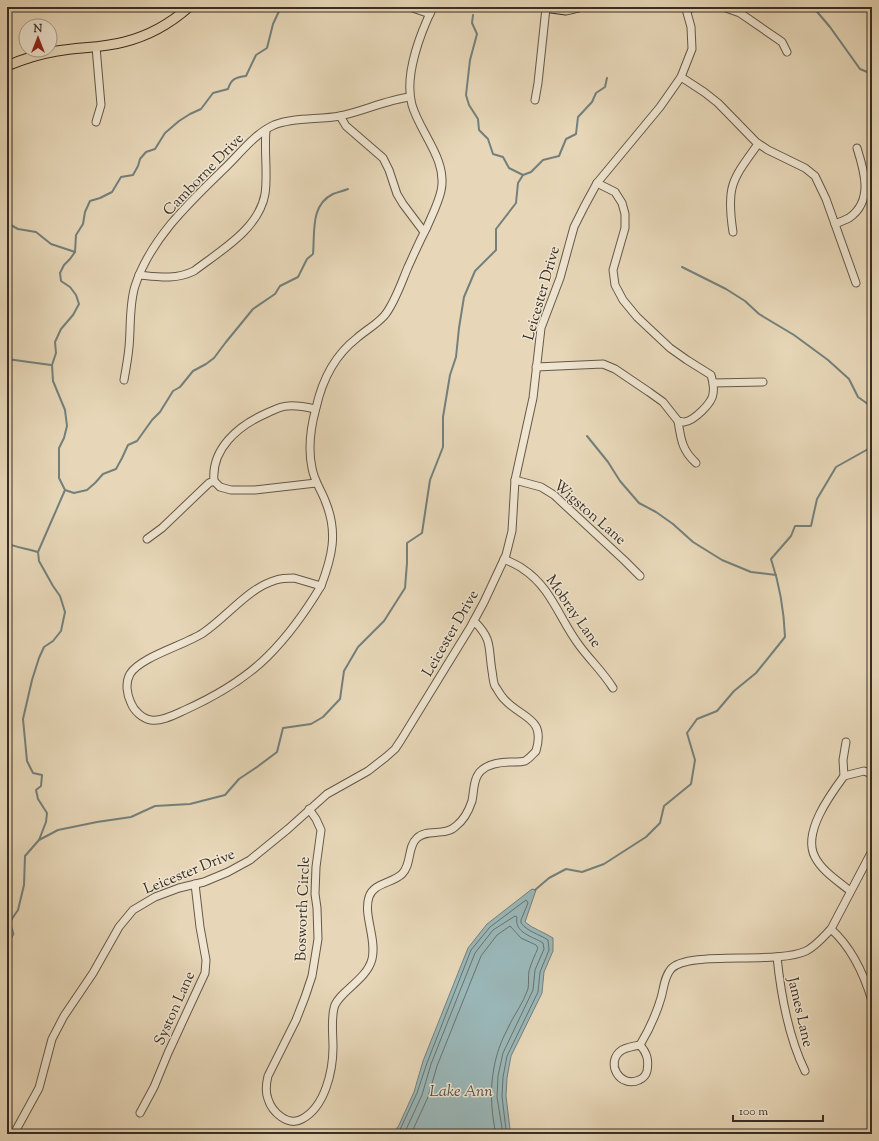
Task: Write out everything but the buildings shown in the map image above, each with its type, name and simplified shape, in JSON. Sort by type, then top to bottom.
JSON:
[{"type":"main road","points":[[7,66],[26,58],[58,50],[96,48],[125,42],[155,31],[189,7]]},
{"type":"main road","points":[[545,8],[566,10],[579,7]]},
{"type":"street","points":[[321,586],[294,578],[276,580],[258,589],[203,633],[140,664],[130,674],[127,685],[128,696],[132,706],[139,714],[151,720],[169,718],[222,692],[254,670],[276,648],[312,602],[321,586],[330,563],[333,542],[332,521],[326,501],[316,483],[312,468],[310,448],[316,408],[322,385],[331,367],[343,350],[372,328],[386,315],[435,208],[441,190],[441,174],[436,157],[413,107],[409,85],[412,65],[432,10],[410,7]]},
{"type":"street","points":[[685,8],[696,7]]},
{"type":"street","points":[[723,7],[740,13],[782,42],[787,52]]},
{"type":"street","points":[[535,100],[545,8]]},
{"type":"street","name":"Leicester Drive","points":[[16,1130],[39,1088],[52,1038],[119,927],[133,910],[155,897],[228,872],[250,860],[327,794],[368,771],[395,749],[474,621],[504,559],[512,531],[515,480],[531,404],[541,328],[560,278],[574,227],[597,183],[656,113],[681,77],[692,49],[691,27],[685,8]]},
{"type":"street","points":[[96,48],[101,105],[96,122]]},
{"type":"street","points":[[681,77],[704,92],[718,104],[758,144],[805,168],[815,176],[821,187],[856,283]]},
{"type":"street","name":"Camborne Drive","points":[[124,380],[129,348],[134,289],[139,275],[151,252],[186,206],[252,141],[274,125],[285,122],[340,116],[382,103],[410,97]]},
{"type":"street","points":[[340,116],[346,126],[383,158],[390,170],[397,194],[424,232]]},
{"type":"street","points":[[139,275],[172,278],[184,276],[194,271],[248,228],[257,217],[265,194],[266,130]]},
{"type":"street","points":[[733,232],[729,203],[734,180],[739,170],[758,144]]},
{"type":"street","points":[[835,224],[849,218],[857,211],[865,192],[864,170],[857,148]]},
{"type":"street","points":[[597,183],[615,192],[622,203],[625,214],[625,228],[613,270],[615,285],[623,300],[637,317],[670,348],[711,375],[713,383],[713,396],[704,409],[692,419],[684,422],[678,421]]},
{"type":"street","points":[[536,367],[603,364],[615,369],[663,402],[678,421],[682,444],[687,455],[696,463]]},
{"type":"street","points":[[713,383],[763,382]]},
{"type":"street","points":[[316,408],[286,406],[253,419],[232,435],[224,445],[214,466],[214,481],[220,487],[231,490],[255,490],[316,483]]},
{"type":"street","name":"Wigston Lane","points":[[515,480],[541,487],[554,495],[640,576]]},
{"type":"street","points":[[147,539],[168,523],[209,483],[214,481]]},
{"type":"street","name":"Mobray Lane","points":[[504,559],[523,568],[550,596],[579,646],[606,677],[613,688]]},
{"type":"street","name":"Bosworth Circle","points":[[309,809],[321,830],[316,867],[315,894],[318,939],[312,976],[305,998],[266,1083],[266,1091],[270,1106],[282,1118],[290,1121],[299,1121],[306,1117],[313,1111],[324,1093],[330,1072],[332,1056],[332,1025],[334,1005],[366,972],[372,960],[373,944],[367,905],[372,889],[399,877],[405,871],[409,864],[413,844],[417,838],[430,833],[443,833],[457,826],[468,812],[474,792],[475,782],[480,771],[490,766],[505,762],[524,762],[536,751],[540,734],[532,720],[504,699],[494,684],[489,643],[484,631],[474,621]]},
{"type":"street","points":[[846,742],[843,760],[844,776],[824,805],[814,828],[811,842],[814,856],[822,867],[850,891]]},
{"type":"street","points":[[844,776],[864,771],[872,774]]},
{"type":"street","points":[[640,1045],[645,1050],[647,1057],[647,1073],[644,1077],[633,1082],[624,1080],[618,1076],[614,1063],[621,1051],[640,1045],[648,1032],[670,969],[677,964],[694,960],[777,957],[806,950],[831,929],[872,851]]},
{"type":"street","name":"Syston Lane","points":[[140,1114],[154,1087],[205,972],[206,960],[200,927],[195,884]]},
{"type":"street","points":[[831,929],[851,952],[860,968],[872,1001]]},
{"type":"street","name":"James Lane","points":[[777,957],[781,992],[794,1046],[805,1071]]},
{"type":"water","name":"Lake Ann","points":[[532,889],[536,890],[525,922],[531,927],[553,938],[553,951],[544,972],[542,993],[511,1056],[507,1078],[506,1096],[510,1129],[513,1134],[393,1134],[399,1125],[414,1092],[423,1061],[468,948],[487,924]]},
{"type":"water","points":[[7,922],[10,922],[14,934],[7,946]]},
{"type":"waterway","points":[[39,840],[46,822],[47,813],[38,799],[36,790],[41,786],[42,775],[33,773],[27,761],[23,719],[39,658],[44,647],[53,641],[61,631],[65,612],[60,596],[39,561],[38,552],[65,490],[59,478],[59,448],[64,438],[67,426],[65,410],[53,381],[52,365],[56,353],[55,342],[61,329],[73,315],[79,304],[76,295],[70,287],[61,281],[60,273],[64,265],[75,252],[76,235],[83,224],[85,212],[90,201],[112,192],[121,177],[133,175],[140,159],[146,152],[155,149],[165,133],[179,121],[201,109],[213,93],[228,89],[234,79],[246,76],[256,55],[267,48],[273,24],[281,7]]},
{"type":"waterway","points":[[813,7],[830,27],[860,69],[872,74]]},
{"type":"waterway","points":[[473,15],[472,23],[477,34],[470,60],[466,95],[469,105],[478,119],[479,130],[488,139],[493,154],[503,157],[509,168],[523,175]]},
{"type":"waterway","points":[[7,926],[18,910],[24,885],[25,856],[39,840],[58,830],[131,817],[155,806],[190,804],[225,795],[239,779],[277,752],[283,728],[311,724],[323,717],[340,699],[344,671],[358,647],[384,621],[405,588],[407,543],[422,533],[430,480],[443,447],[443,417],[450,375],[456,357],[464,297],[475,271],[496,250],[496,229],[516,203],[518,183],[523,175],[531,172],[543,160],[559,156],[566,139],[576,134],[578,117],[592,102],[596,93],[605,87],[607,78]]},
{"type":"waterway","points":[[65,490],[74,493],[87,490],[103,474],[116,469],[128,445],[137,441],[152,420],[160,412],[173,391],[180,387],[193,371],[214,358],[253,309],[275,294],[280,286],[298,277],[307,259],[313,254],[315,220],[320,205],[333,194],[348,189]]},
{"type":"waterway","points":[[7,223],[18,229],[36,232],[51,244],[75,252]]},
{"type":"waterway","points":[[682,267],[726,289],[745,301],[759,314],[794,335],[828,360],[849,379],[858,397],[872,407]]},
{"type":"waterway","points":[[7,359],[51,365]]},
{"type":"waterway","points":[[587,436],[608,462],[620,481],[639,503],[656,512],[673,524],[693,542],[722,560],[751,572],[776,575]]},
{"type":"waterway","points":[[535,890],[549,878],[566,869],[582,872],[604,864],[646,837],[660,823],[664,806],[691,784],[695,760],[687,733],[697,719],[717,711],[734,691],[756,673],[785,637],[781,598],[771,559],[791,536],[795,526],[811,526],[817,499],[836,467],[870,448],[872,442]]},
{"type":"waterway","points":[[870,448],[872,454]]},
{"type":"waterway","points":[[7,543],[13,546],[38,552]]}]
